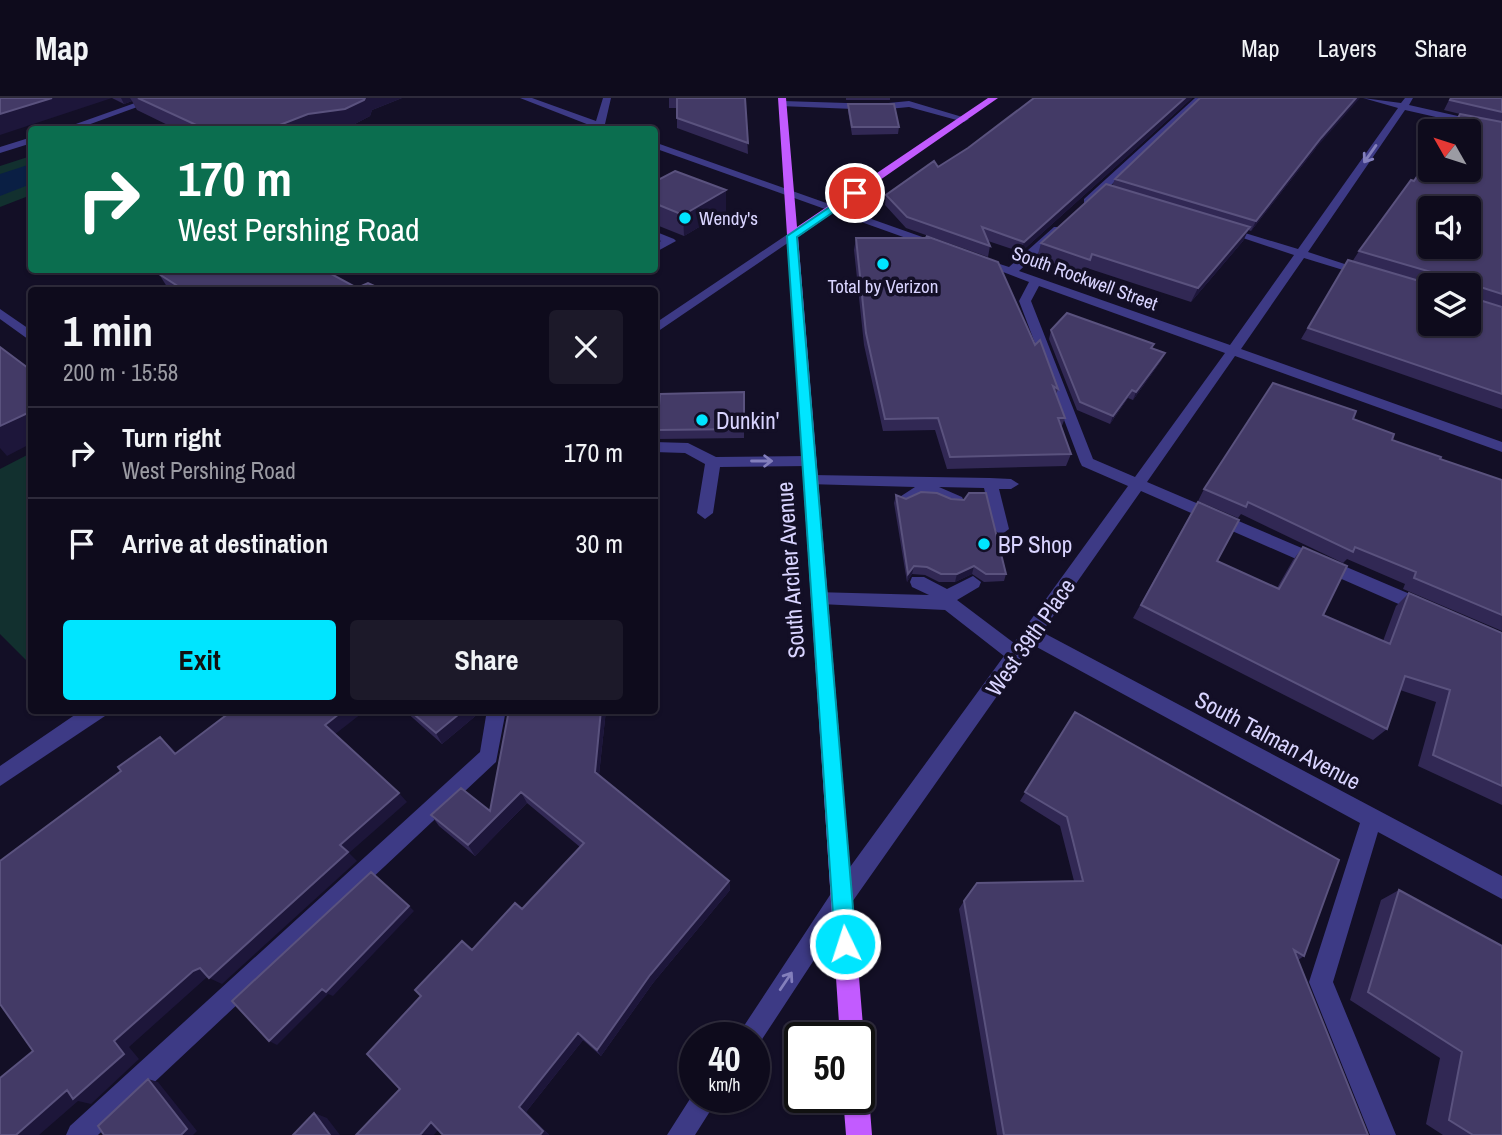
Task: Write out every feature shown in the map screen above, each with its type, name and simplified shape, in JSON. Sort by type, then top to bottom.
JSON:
[{"type":"main road","points":[[792,236],[993,98]]},
{"type":"main road","name":"South Archer Avenue","points":[[782,101],[851,1022]]},
{"type":"main road","points":[[857,1113],[859,1135]]},
{"type":"street","points":[[75,126],[158,98]]},
{"type":"street","points":[[524,98],[600,125],[607,98]]},
{"type":"street","points":[[1078,210],[1200,98]]},
{"type":"street","points":[[1367,98],[1406,102],[1502,129]]},
{"type":"street","points":[[782,101],[841,105],[908,101],[964,118]]},
{"type":"street","name":"West 39th Place","points":[[759,1022],[842,897],[1139,484],[1406,102]]},
{"type":"street","points":[[957,103],[964,118]]},
{"type":"street","points":[[0,150],[28,141]]},
{"type":"street","name":"South Rockwell Street","points":[[658,146],[1502,447]]},
{"type":"street","points":[[1098,191],[1111,195]]},
{"type":"street","points":[[1012,272],[1068,220]]},
{"type":"street","points":[[1210,225],[1377,276]]},
{"type":"street","points":[[658,236],[670,241],[658,248]]},
{"type":"street","points":[[658,327],[792,236]]},
{"type":"street","points":[[1036,281],[1025,300],[1087,462],[1439,614]]},
{"type":"street","points":[[0,313],[28,335]]},
{"type":"street","points":[[658,447],[688,448],[713,462],[811,470],[926,490],[956,500]]},
{"type":"street","points":[[705,513],[713,462]]},
{"type":"street","points":[[990,483],[1001,529]]},
{"type":"street","points":[[903,500],[926,490],[990,483],[1012,484]]},
{"type":"street","points":[[918,582],[947,594],[1017,654]]},
{"type":"street","points":[[820,597],[947,594],[973,582]]},
{"type":"street","name":"South Talman Avenue","points":[[1031,635],[1502,888]]},
{"type":"street","points":[[0,777],[92,714]]},
{"type":"street","points":[[79,1135],[489,756],[496,714]]},
{"type":"street","points":[[1372,818],[1321,982],[1383,1135]]},
{"type":"street","points":[[680,1135],[695,1113]]},
{"type":"green space","points":[[28,157],[28,196],[0,207],[0,166]]},
{"type":"green space","points":[[28,455],[28,662],[0,634],[0,469]]},
{"type":"water","points":[[28,165],[28,185],[0,196],[0,174]]},
{"type":"building","points":[[0,98],[52,98],[0,114]]},
{"type":"building","points":[[138,98],[365,98],[345,109],[308,114],[277,126],[198,126]]},
{"type":"building","points":[[677,98],[745,98],[748,143],[677,118]]},
{"type":"building","points":[[1034,98],[1185,98],[1024,242],[982,227],[990,246],[907,217],[886,195],[934,161],[938,167],[968,148]]},
{"type":"building","points":[[1200,98],[1356,98],[1256,221],[1115,179]]},
{"type":"building","points":[[1502,98],[1502,112],[1450,100]]},
{"type":"building","points":[[848,104],[894,104],[899,127],[852,127]]},
{"type":"building","points":[[1460,114],[1502,122],[1502,294],[1481,287],[1481,273],[1435,273],[1359,251],[1411,180],[1414,181],[1418,175],[1418,182],[1481,182],[1481,119],[1457,119]]},
{"type":"building","points":[[675,171],[726,190],[683,215],[658,205],[658,180]]},
{"type":"building","points":[[1106,184],[1250,227],[1198,288],[1092,254],[1090,260],[1041,243]]},
{"type":"building","points":[[926,236],[998,262],[1035,345],[1040,340],[1058,389],[1053,386],[1065,418],[1058,418],[1071,454],[950,457],[938,418],[885,419],[866,333],[856,238],[928,238]]},
{"type":"building","points":[[1348,260],[1418,281],[1418,336],[1481,336],[1481,301],[1502,307],[1502,394],[1308,328]]},
{"type":"building","points":[[330,273],[355,287],[179,287],[159,274]]},
{"type":"building","points":[[368,283],[377,287],[359,287]]},
{"type":"building","points":[[1067,313],[1154,344],[1151,348],[1165,353],[1136,392],[1132,390],[1113,416],[1080,402],[1051,330]]},
{"type":"building","points":[[0,347],[28,368],[28,413],[0,426]]},
{"type":"building","points":[[1273,383],[1356,411],[1353,419],[1394,434],[1392,440],[1502,480],[1502,615],[1414,578],[1416,572],[1355,547],[1353,552],[1248,502],[1246,507],[1204,489]]},
{"type":"building","name":"Dunkin'","points":[[744,392],[744,429],[658,430],[660,394]]},
{"type":"building","points":[[921,492],[964,500],[969,493],[986,493],[1006,574],[986,574],[974,566],[957,574],[941,574],[927,567],[914,566],[908,574],[896,495],[906,499]]},
{"type":"building","points":[[1198,502],[1239,520],[1217,561],[1279,589],[1303,547],[1347,566],[1323,615],[1390,644],[1409,593],[1502,633],[1502,786],[1433,755],[1450,690],[1405,676],[1387,729],[1141,605]]},
{"type":"building","points":[[1075,712],[1339,860],[1304,956],[1294,950],[1368,1135],[1004,1135],[964,901],[977,883],[1083,881],[1067,817],[1025,792]]},
{"type":"building","points":[[228,714],[339,714],[325,725],[399,793],[340,845],[348,852],[209,978],[200,968],[193,971],[114,1041],[124,1054],[73,1099],[67,1090],[16,1135],[0,1135],[0,1078],[33,1051],[0,1004],[0,861],[121,771],[118,767],[160,737],[175,754]]},
{"type":"building","points":[[414,714],[459,714],[436,733]]},
{"type":"building","points":[[508,714],[601,714],[595,772],[729,881],[650,975],[597,1050],[578,1033],[519,1107],[543,1131],[540,1135],[443,1135],[431,1122],[420,1135],[356,1135],[400,1089],[367,1054],[421,996],[415,990],[462,941],[472,950],[515,903],[522,909],[584,843],[521,792],[468,845],[431,815],[461,788],[490,811]]},
{"type":"building","points":[[371,872],[409,906],[326,992],[322,989],[269,1041],[232,1001]]},
{"type":"building","points":[[1399,890],[1502,946],[1502,1135],[1473,1135],[1449,1120],[1462,1052],[1368,992]]},
{"type":"building","points":[[148,1079],[187,1129],[181,1135],[104,1135],[98,1126]]},
{"type":"building","points":[[314,1113],[330,1135],[293,1135]]},
{"type":"place","name":"Wendy's","points":[[685,218]]},
{"type":"place","name":"Total by Verizon","points":[[883,264]]},
{"type":"place","name":"Dunkin'","points":[[702,420]]},
{"type":"place","name":"BP Shop","points":[[984,544]]},
{"type":"route","points":[[845,944],[803,354],[792,236],[855,193]]}]
